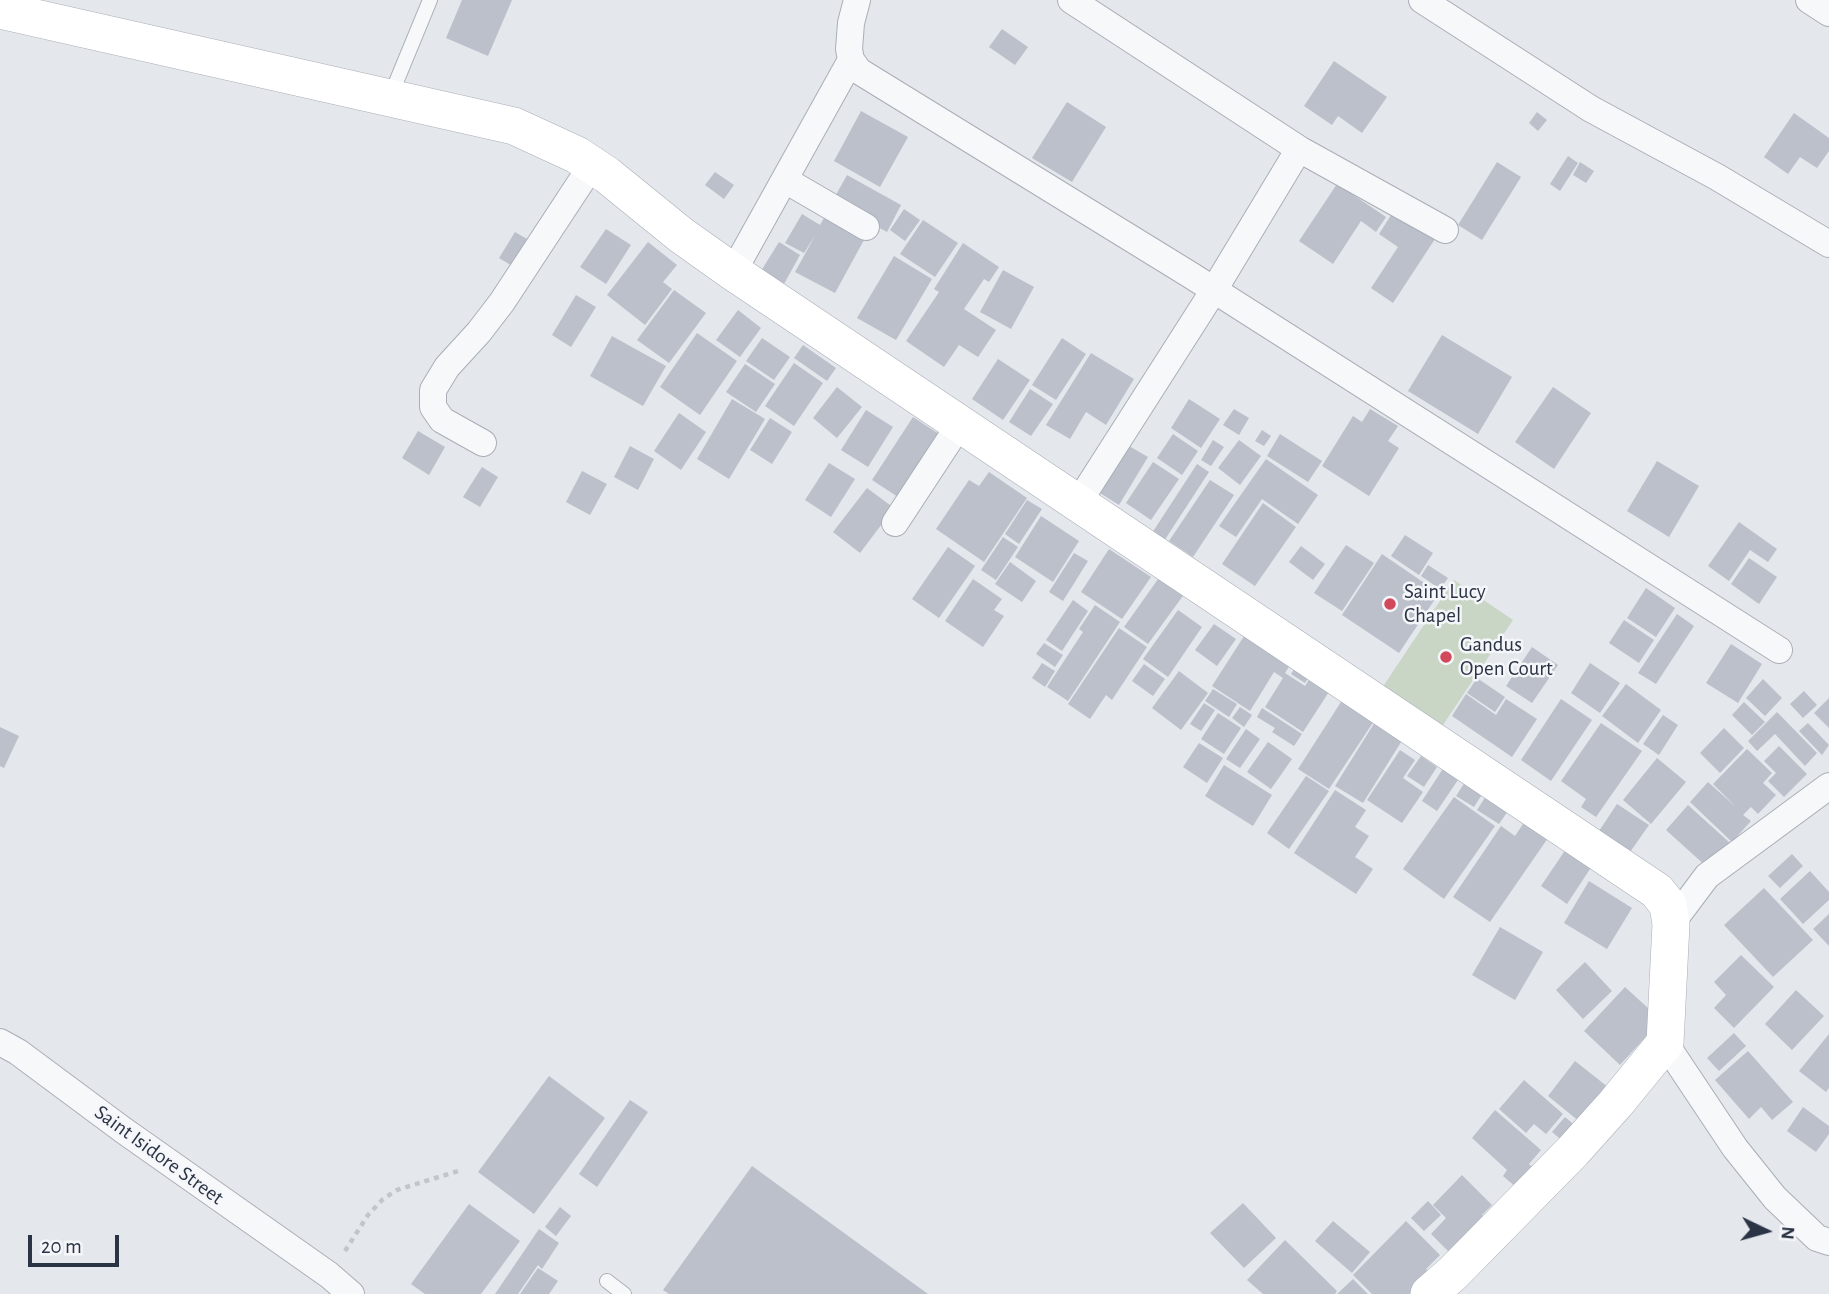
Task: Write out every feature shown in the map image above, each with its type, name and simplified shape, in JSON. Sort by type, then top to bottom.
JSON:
[{"type":"street","points":[[733,272],[851,60],[850,23],[857,0]]},
{"type":"street","points":[[1071,0],[1299,149],[1445,230]]},
{"type":"street","points":[[1422,0],[1591,109],[1717,177],[1829,244]]},
{"type":"street","points":[[1810,0],[1829,13]]},
{"type":"street","points":[[0,10],[514,126],[577,155],[733,272],[1657,891],[1668,905],[1671,925],[1665,1043],[1573,1151],[1429,1294]]},
{"type":"street","points":[[851,60],[859,71],[1214,290],[1779,650]]},
{"type":"street","points":[[1078,503],[1214,290],[1299,149]]},
{"type":"street","points":[[483,443],[442,420],[433,407],[433,390],[447,368],[502,302],[592,164]]},
{"type":"street","points":[[785,180],[866,227]]},
{"type":"street","points":[[895,523],[960,424]]},
{"type":"street","points":[[1671,925],[1707,876],[1829,786]]},
{"type":"street","name":"Saint Isidore Street","points":[[0,1042],[18,1052],[123,1130],[329,1275],[351,1294]]},
{"type":"street","points":[[1665,1043],[1735,1148],[1775,1198],[1817,1238],[1829,1242]]},
{"type":"lane","points":[[390,99],[430,0]]},
{"type":"lane","points":[[607,1281],[624,1294]]},
{"type":"path","points":[[329,1275],[368,1214],[383,1199],[397,1191],[458,1171]]},
{"type":"green space","name":"Gandus Open Court","points":[[1454,580],[1513,620],[1437,734],[1378,694]]},
{"type":"building","points":[[462,0],[512,0],[488,56],[446,38]]},
{"type":"building","points":[[1002,29],[1028,47],[1015,65],[989,47]]},
{"type":"building","points":[[1334,61],[1387,97],[1362,133],[1338,116],[1332,125],[1304,106]]},
{"type":"building","points":[[1067,102],[1106,127],[1072,182],[1032,158]]},
{"type":"building","points":[[861,111],[908,137],[880,187],[834,161]]},
{"type":"building","points":[[1537,112],[1547,120],[1538,131],[1529,123]]},
{"type":"building","points":[[1794,113],[1829,138],[1829,151],[1817,168],[1800,157],[1788,174],[1764,157]]},
{"type":"building","points":[[1568,156],[1578,163],[1560,191],[1550,184]]},
{"type":"building","points":[[1497,162],[1521,177],[1482,240],[1458,225]]},
{"type":"building","points":[[1580,162],[1594,171],[1586,183],[1573,175]]},
{"type":"building","points":[[715,172],[734,185],[724,199],[705,185]]},
{"type":"building","points":[[847,175],[901,205],[887,232],[832,202]]},
{"type":"building","points":[[1337,184],[1386,217],[1376,232],[1361,221],[1333,264],[1299,241]]},
{"type":"building","points":[[904,209],[920,220],[905,241],[890,230]]},
{"type":"building","points":[[1393,212],[1435,239],[1393,303],[1371,288],[1398,247],[1379,234]]},
{"type":"building","points":[[802,214],[820,225],[824,218],[864,240],[835,293],[795,272],[816,234],[804,253],[785,243]]},
{"type":"building","points":[[923,220],[958,243],[935,277],[900,254]]},
{"type":"building","points":[[606,229],[631,245],[606,284],[580,267]]},
{"type":"building","points":[[515,232],[534,243],[517,269],[499,258]]},
{"type":"building","points":[[648,242],[677,265],[663,282],[672,289],[645,325],[607,295]]},
{"type":"building","points":[[779,242],[800,255],[784,284],[761,271]]},
{"type":"building","points":[[963,243],[999,267],[989,282],[984,279],[964,309],[996,330],[978,357],[959,345],[944,367],[906,341],[939,292],[934,289]]},
{"type":"building","points":[[894,256],[932,279],[896,340],[857,318]]},
{"type":"building","points":[[1003,270],[1034,287],[1011,329],[980,312]]},
{"type":"building","points":[[674,290],[706,313],[669,363],[637,340]]},
{"type":"building","points":[[576,295],[596,307],[571,347],[552,335]]},
{"type":"building","points":[[738,310],[761,328],[740,357],[716,340]]},
{"type":"building","points":[[697,333],[737,361],[700,415],[660,387]]},
{"type":"building","points":[[1442,335],[1512,377],[1478,434],[1408,391]]},
{"type":"building","points":[[612,336],[666,366],[643,406],[590,376]]},
{"type":"building","points":[[762,338],[790,357],[774,380],[746,361]]},
{"type":"building","points":[[1062,338],[1086,354],[1056,400],[1032,385]]},
{"type":"building","points":[[803,345],[836,368],[827,381],[794,358]]},
{"type":"building","points":[[1091,353],[1134,379],[1106,425],[1086,412],[1070,439],[1046,425]]},
{"type":"building","points":[[998,359],[1030,380],[1003,420],[972,399]]},
{"type":"building","points":[[794,363],[823,383],[794,426],[765,406]]},
{"type":"building","points":[[745,364],[775,384],[756,412],[726,392]]},
{"type":"building","points":[[837,387],[862,407],[837,438],[813,418]]},
{"type":"building","points":[[1553,387],[1591,413],[1554,469],[1515,442]]},
{"type":"building","points":[[1030,389],[1053,404],[1031,436],[1009,422]]},
{"type":"building","points":[[732,399],[765,419],[729,479],[697,459]]},
{"type":"building","points":[[1189,399],[1220,419],[1201,448],[1171,428]]},
{"type":"building","points":[[1234,409],[1249,418],[1239,435],[1223,425]]},
{"type":"building","points":[[1370,409],[1398,426],[1388,441],[1399,448],[1369,496],[1322,466],[1353,416],[1362,422]]},
{"type":"building","points":[[866,410],[893,427],[868,467],[841,450]]},
{"type":"building","points":[[679,413],[706,432],[681,470],[654,451]]},
{"type":"building","points":[[913,417],[942,436],[901,499],[872,480]]},
{"type":"building","points":[[770,418],[792,432],[772,464],[750,450]]},
{"type":"building","points":[[1262,430],[1271,436],[1264,446],[1255,441]]},
{"type":"building","points":[[418,431],[445,447],[429,475],[402,458]]},
{"type":"building","points":[[1173,434],[1198,451],[1182,475],[1157,458]]},
{"type":"building","points":[[1280,434],[1322,461],[1308,482],[1267,456]]},
{"type":"building","points":[[1213,440],[1224,447],[1211,466],[1201,460]]},
{"type":"building","points":[[1239,440],[1261,456],[1240,485],[1218,468]]},
{"type":"building","points":[[630,446],[654,459],[638,490],[614,477]]},
{"type":"building","points":[[1129,446],[1148,457],[1119,505],[1100,493]]},
{"type":"building","points":[[1266,459],[1318,495],[1298,524],[1262,499],[1236,537],[1219,526]]},
{"type":"building","points":[[1657,461],[1699,486],[1669,537],[1627,511]]},
{"type":"building","points":[[1153,462],[1179,479],[1151,520],[1126,503]]},
{"type":"building","points":[[829,463],[855,479],[831,517],[805,500]]},
{"type":"building","points":[[1197,464],[1209,472],[1164,541],[1152,533]]},
{"type":"building","points":[[482,467],[498,477],[480,507],[463,497]]},
{"type":"building","points":[[582,471],[607,484],[590,515],[566,502]]},
{"type":"building","points":[[989,472],[1027,498],[984,562],[936,529],[969,480],[979,486]]},
{"type":"building","points":[[1210,480],[1234,495],[1193,557],[1169,541]]},
{"type":"building","points":[[867,488],[894,508],[860,553],[833,532]]},
{"type":"building","points":[[1027,500],[1042,509],[1019,544],[1005,534]]},
{"type":"building","points":[[1263,503],[1296,527],[1255,586],[1222,564]]},
{"type":"building","points":[[1041,516],[1079,541],[1053,582],[1015,557]]},
{"type":"building","points":[[1739,522],[1777,549],[1768,562],[1750,550],[1729,581],[1708,566]]},
{"type":"building","points":[[1405,535],[1433,553],[1419,575],[1391,556]]},
{"type":"building","points":[[1003,537],[1018,547],[996,580],[981,570]]},
{"type":"building","points":[[1346,545],[1374,563],[1342,611],[1314,593]]},
{"type":"building","points":[[1301,546],[1325,564],[1313,580],[1289,562]]},
{"type":"building","points":[[948,547],[975,566],[939,618],[912,599]]},
{"type":"building","points":[[1109,549],[1151,577],[1122,619],[1081,592]]},
{"type":"building","points":[[1074,553],[1088,561],[1063,601],[1049,592]]},
{"type":"building","name":"Saint Lucy Chapel","points":[[1382,554],[1439,593],[1399,653],[1342,615]]},
{"type":"building","points":[[1749,558],[1777,577],[1759,604],[1731,584]]},
{"type":"building","points":[[1010,562],[1036,581],[1022,602],[995,584]]},
{"type":"building","points":[[1428,565],[1448,578],[1440,589],[1421,576]]},
{"type":"building","points":[[1161,575],[1185,593],[1148,644],[1124,627]]},
{"type":"building","points":[[973,579],[1002,599],[994,610],[1004,616],[983,647],[945,621]]},
{"type":"building","points":[[1646,588],[1675,608],[1656,637],[1627,618]]},
{"type":"building","points":[[1073,600],[1088,611],[1062,651],[1046,640]]},
{"type":"building","points":[[1095,605],[1120,622],[1068,701],[1047,687],[1083,632],[1079,629]]},
{"type":"building","points":[[1178,610],[1202,627],[1168,677],[1143,659]]},
{"type":"building","points":[[1677,614],[1694,626],[1656,684],[1638,673]]},
{"type":"building","points":[[1624,620],[1654,640],[1639,663],[1609,643]]},
{"type":"building","points":[[1214,624],[1236,639],[1217,666],[1195,650]]},
{"type":"building","points":[[1119,628],[1147,647],[1112,700],[1106,695],[1090,719],[1068,704]]},
{"type":"building","points":[[1246,633],[1292,662],[1285,673],[1305,686],[1314,672],[1334,684],[1303,732],[1265,707],[1283,678],[1274,672],[1250,711],[1212,686]]},
{"type":"building","points":[[1044,643],[1063,655],[1055,667],[1036,654]]},
{"type":"building","points":[[1731,644],[1762,664],[1738,703],[1706,683]]},
{"type":"building","points":[[1532,647],[1558,665],[1532,703],[1506,686]]},
{"type":"building","points":[[1300,660],[1314,669],[1305,683],[1291,674]]},
{"type":"building","points":[[1042,663],[1055,671],[1045,687],[1032,678]]},
{"type":"building","points":[[1590,663],[1620,683],[1600,713],[1571,693]]},
{"type":"building","points":[[1144,664],[1165,679],[1153,696],[1132,681]]},
{"type":"building","points":[[1179,671],[1208,693],[1181,730],[1152,708]]},
{"type":"building","points":[[1477,678],[1505,697],[1495,712],[1467,693]]},
{"type":"building","points":[[1763,679],[1782,698],[1765,716],[1746,698]]},
{"type":"building","points":[[1626,684],[1661,710],[1638,743],[1602,716]]},
{"type":"building","points":[[1213,689],[1237,704],[1229,717],[1205,701]]},
{"type":"building","points":[[1348,691],[1380,712],[1329,789],[1298,769]]},
{"type":"building","points":[[1804,691],[1817,705],[1803,718],[1790,704]]},
{"type":"building","points":[[1466,694],[1496,715],[1506,699],[1537,719],[1512,757],[1452,716]]},
{"type":"building","points":[[1829,698],[1829,728],[1814,713]]},
{"type":"building","points":[[1561,699],[1592,720],[1551,781],[1521,760]]},
{"type":"building","points":[[1744,702],[1765,722],[1752,735],[1732,715]]},
{"type":"building","points":[[1204,703],[1215,710],[1201,731],[1190,724]]},
{"type":"building","points":[[1240,707],[1252,715],[1244,727],[1232,718]]},
{"type":"building","points":[[1262,708],[1302,734],[1294,746],[1272,732],[1275,728],[1257,717]]},
{"type":"building","points":[[1777,712],[1817,753],[1805,766],[1775,734],[1757,751],[1748,741]]},
{"type":"building","points":[[1218,713],[1241,728],[1224,754],[1201,739]]},
{"type":"building","points":[[1380,714],[1408,731],[1363,803],[1335,786]]},
{"type":"building","points":[[1663,715],[1678,725],[1659,755],[1643,744]]},
{"type":"building","points":[[1601,723],[1642,751],[1596,817],[1581,807],[1586,799],[1561,781]]},
{"type":"building","points":[[1808,723],[1829,745],[1822,755],[1799,731]]},
{"type":"building","points":[[0,727],[19,736],[4,768],[0,766]]},
{"type":"building","points":[[1724,728],[1744,748],[1720,773],[1700,753]]},
{"type":"building","points":[[1246,729],[1260,739],[1240,768],[1226,759]]},
{"type":"building","points":[[1268,742],[1292,759],[1271,789],[1247,772]]},
{"type":"building","points":[[1199,743],[1223,758],[1207,783],[1183,767]]},
{"type":"building","points":[[1779,746],[1807,774],[1784,797],[1768,781],[1776,773],[1764,761]]},
{"type":"building","points":[[1747,749],[1772,773],[1763,783],[1776,795],[1758,814],[1751,807],[1743,815],[1751,821],[1732,842],[1690,802],[1708,782],[1736,807],[1713,784]]},
{"type":"building","points":[[1400,750],[1415,760],[1403,778],[1423,792],[1402,823],[1367,800]]},
{"type":"building","points":[[1421,756],[1437,767],[1424,787],[1407,776]]},
{"type":"building","points":[[1657,758],[1686,782],[1651,824],[1623,800]]},
{"type":"building","points":[[1224,765],[1272,795],[1253,826],[1205,796]]},
{"type":"building","points":[[1444,767],[1460,777],[1437,811],[1422,801]]},
{"type":"building","points":[[1306,776],[1329,791],[1289,849],[1267,833]]},
{"type":"building","points":[[1465,782],[1483,793],[1474,807],[1456,796]]},
{"type":"building","points":[[1335,790],[1366,810],[1355,827],[1369,836],[1355,857],[1373,869],[1356,894],[1294,853]]},
{"type":"building","points":[[1488,793],[1510,808],[1499,824],[1477,810]]},
{"type":"building","points":[[1454,797],[1495,826],[1444,899],[1403,869]]},
{"type":"building","points":[[1617,804],[1649,825],[1628,855],[1597,834]]},
{"type":"building","points":[[1688,805],[1730,843],[1708,868],[1666,830]]},
{"type":"building","points":[[1525,821],[1548,838],[1490,922],[1453,897],[1501,826],[1515,836]]},
{"type":"building","points":[[1566,849],[1592,866],[1567,904],[1541,886]]},
{"type":"building","points":[[1792,854],[1803,866],[1780,888],[1768,876]]},
{"type":"building","points":[[1810,871],[1829,892],[1829,900],[1803,924],[1780,899]]},
{"type":"building","points":[[1589,881],[1632,908],[1607,949],[1564,923]]},
{"type":"building","points":[[1764,888],[1813,940],[1773,977],[1724,925]]},
{"type":"building","points":[[1829,914],[1829,946],[1813,929]]},
{"type":"building","points":[[1500,927],[1543,952],[1515,1000],[1472,975]]},
{"type":"building","points":[[1741,955],[1774,987],[1734,1028],[1714,1008],[1726,995],[1714,982]]},
{"type":"building","points":[[1585,962],[1612,991],[1583,1019],[1556,990]]},
{"type":"building","points":[[1625,987],[1661,1020],[1620,1065],[1584,1031]]},
{"type":"building","points":[[1796,990],[1824,1016],[1792,1050],[1765,1024]]},
{"type":"building","points":[[1734,1033],[1746,1046],[1719,1071],[1707,1058]]},
{"type":"building","points":[[1829,1034],[1829,1088],[1826,1092],[1799,1071]]},
{"type":"building","points":[[1748,1051],[1793,1102],[1772,1120],[1761,1107],[1749,1119],[1715,1080]]},
{"type":"building","points":[[1575,1061],[1613,1091],[1585,1126],[1548,1096]]},
{"type":"building","points":[[549,1076],[605,1118],[534,1214],[478,1172]]},
{"type":"building","points":[[1524,1080],[1563,1114],[1546,1134],[1534,1124],[1526,1133],[1499,1109]]},
{"type":"building","points":[[630,1100],[648,1112],[597,1187],[579,1174]]},
{"type":"building","points":[[1803,1107],[1829,1126],[1829,1134],[1816,1152],[1787,1131]]},
{"type":"building","points":[[1495,1110],[1541,1150],[1529,1164],[1534,1169],[1517,1188],[1503,1176],[1507,1170],[1472,1138]]},
{"type":"building","points":[[1565,1117],[1577,1127],[1564,1142],[1552,1132]]},
{"type":"building","points":[[752,1166],[928,1294],[669,1294],[663,1290]]},
{"type":"building","points":[[1462,1175],[1492,1205],[1482,1215],[1487,1220],[1452,1255],[1431,1234],[1446,1218],[1433,1205]]},
{"type":"building","points":[[1428,1201],[1441,1215],[1424,1231],[1411,1218]]},
{"type":"building","points":[[1243,1203],[1276,1238],[1244,1268],[1210,1233]]},
{"type":"building","points":[[469,1204],[520,1241],[481,1294],[425,1294],[411,1284]]},
{"type":"building","points":[[560,1207],[571,1216],[556,1236],[545,1227]]},
{"type":"building","points":[[1333,1221],[1370,1252],[1352,1273],[1315,1241]]},
{"type":"building","points":[[1406,1221],[1440,1255],[1426,1269],[1431,1274],[1412,1294],[1372,1294],[1353,1275]]},
{"type":"building","points":[[539,1229],[559,1243],[542,1269],[538,1265],[518,1294],[495,1294]]},
{"type":"building","points":[[1285,1240],[1337,1291],[1335,1294],[1263,1294],[1247,1280]]},
{"type":"building","points":[[538,1268],[558,1281],[549,1294],[520,1294]]},
{"type":"building","points":[[1353,1279],[1368,1294],[1337,1294]]},
{"type":"place","name":"Saint Lucy Chapel","points":[[1390,604]]},
{"type":"place","name":"Gandus Open Court","points":[[1446,657]]}]
